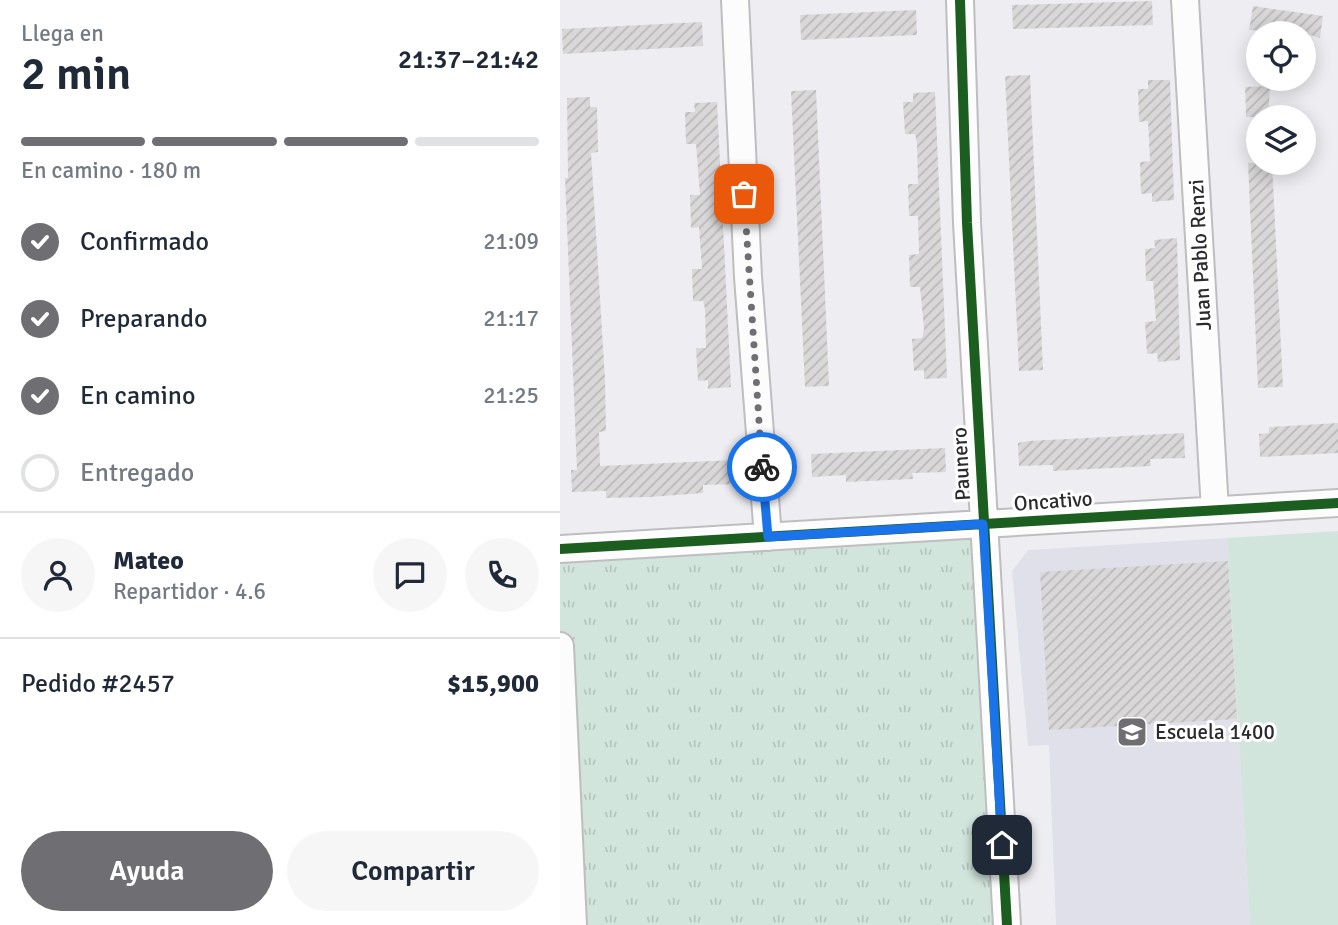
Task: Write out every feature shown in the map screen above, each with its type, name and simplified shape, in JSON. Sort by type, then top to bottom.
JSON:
[{"type":"street","points":[[735,0],[748,277],[768,537]]},
{"type":"street","name":"Paunero","points":[[960,0],[967,223],[1007,925]]},
{"type":"street","name":"Juan Pablo Renzi","points":[[1185,0],[1215,510]]},
{"type":"street","name":"Oncativo","points":[[560,549],[1338,503]]},
{"type":"street","points":[[560,646],[573,925]]},
{"type":"shaded area","name":"Escuela 1400","points":[[1227,538],[1250,925],[1056,925],[1049,745],[1028,746],[1012,571],[1028,550]]},
{"type":"green space","points":[[983,524],[1007,925],[560,925],[560,549]]},
{"type":"green space","points":[[1338,531],[1338,925],[1250,925],[1227,538]]},
{"type":"building","points":[[1152,1],[1153,25],[1013,29],[1012,5]]},
{"type":"building","points":[[1253,6],[1323,16],[1320,38],[1316,37],[1316,21],[1250,21]]},
{"type":"building","points":[[916,10],[917,35],[801,40],[800,15]]},
{"type":"building","points":[[702,22],[703,46],[563,54],[562,29]]},
{"type":"building","points":[[1030,75],[1043,370],[1019,371],[1005,76]]},
{"type":"building","points":[[1148,80],[1170,80],[1174,200],[1152,202],[1152,193],[1141,194],[1140,162],[1150,161],[1148,121],[1139,122],[1138,89],[1148,89]]},
{"type":"building","points":[[1245,87],[1246,91],[1270,91],[1269,105],[1246,105],[1246,117]]},
{"type":"building","points":[[816,90],[829,386],[805,387],[791,91]]},
{"type":"building","points":[[935,92],[947,378],[924,379],[924,370],[914,371],[912,339],[922,338],[924,329],[920,287],[910,287],[909,255],[919,254],[918,216],[909,216],[908,184],[918,184],[917,143],[915,134],[905,134],[903,102],[913,102],[913,93]]},
{"type":"building","points":[[590,97],[590,107],[597,107],[598,152],[591,153],[605,379],[606,431],[599,432],[600,466],[736,460],[737,484],[703,485],[703,493],[650,497],[606,498],[606,491],[572,492],[571,470],[577,470],[565,178],[568,178],[567,98]]},
{"type":"building","points":[[717,102],[731,387],[708,389],[708,380],[698,381],[696,348],[706,348],[705,309],[703,301],[693,301],[692,269],[702,269],[699,227],[691,228],[690,195],[700,195],[696,144],[686,144],[685,112],[695,112],[694,103]]},
{"type":"building","points":[[1249,175],[1273,175],[1283,387],[1258,388]]},
{"type":"building","points":[[1177,238],[1180,360],[1158,362],[1157,353],[1147,354],[1145,322],[1156,321],[1153,281],[1146,281],[1145,249],[1155,248],[1154,240]]},
{"type":"building","points":[[1338,423],[1338,453],[1260,457],[1259,434],[1269,433],[1269,427]]},
{"type":"building","points":[[1184,433],[1185,458],[1150,459],[1151,466],[1053,471],[1053,465],[1019,466],[1018,443],[1028,441]]},
{"type":"building","points":[[945,448],[946,472],[912,473],[913,479],[846,482],[846,475],[812,477],[811,454]]},
{"type":"building","name":"Escuela 1400","points":[[1228,561],[1237,719],[1049,730],[1040,572]]},
{"type":"cycle path","points":[[960,0],[967,223],[1007,925]]},
{"type":"cycle path","points":[[560,549],[1338,503]]},
{"type":"way so far","points":[[744,194],[762,467]]},
{"type":"place","name":"Escuela 1400","points":[[1132,732]]},
{"type":"route","points":[[762,467],[768,537],[983,524],[1002,845]]}]
